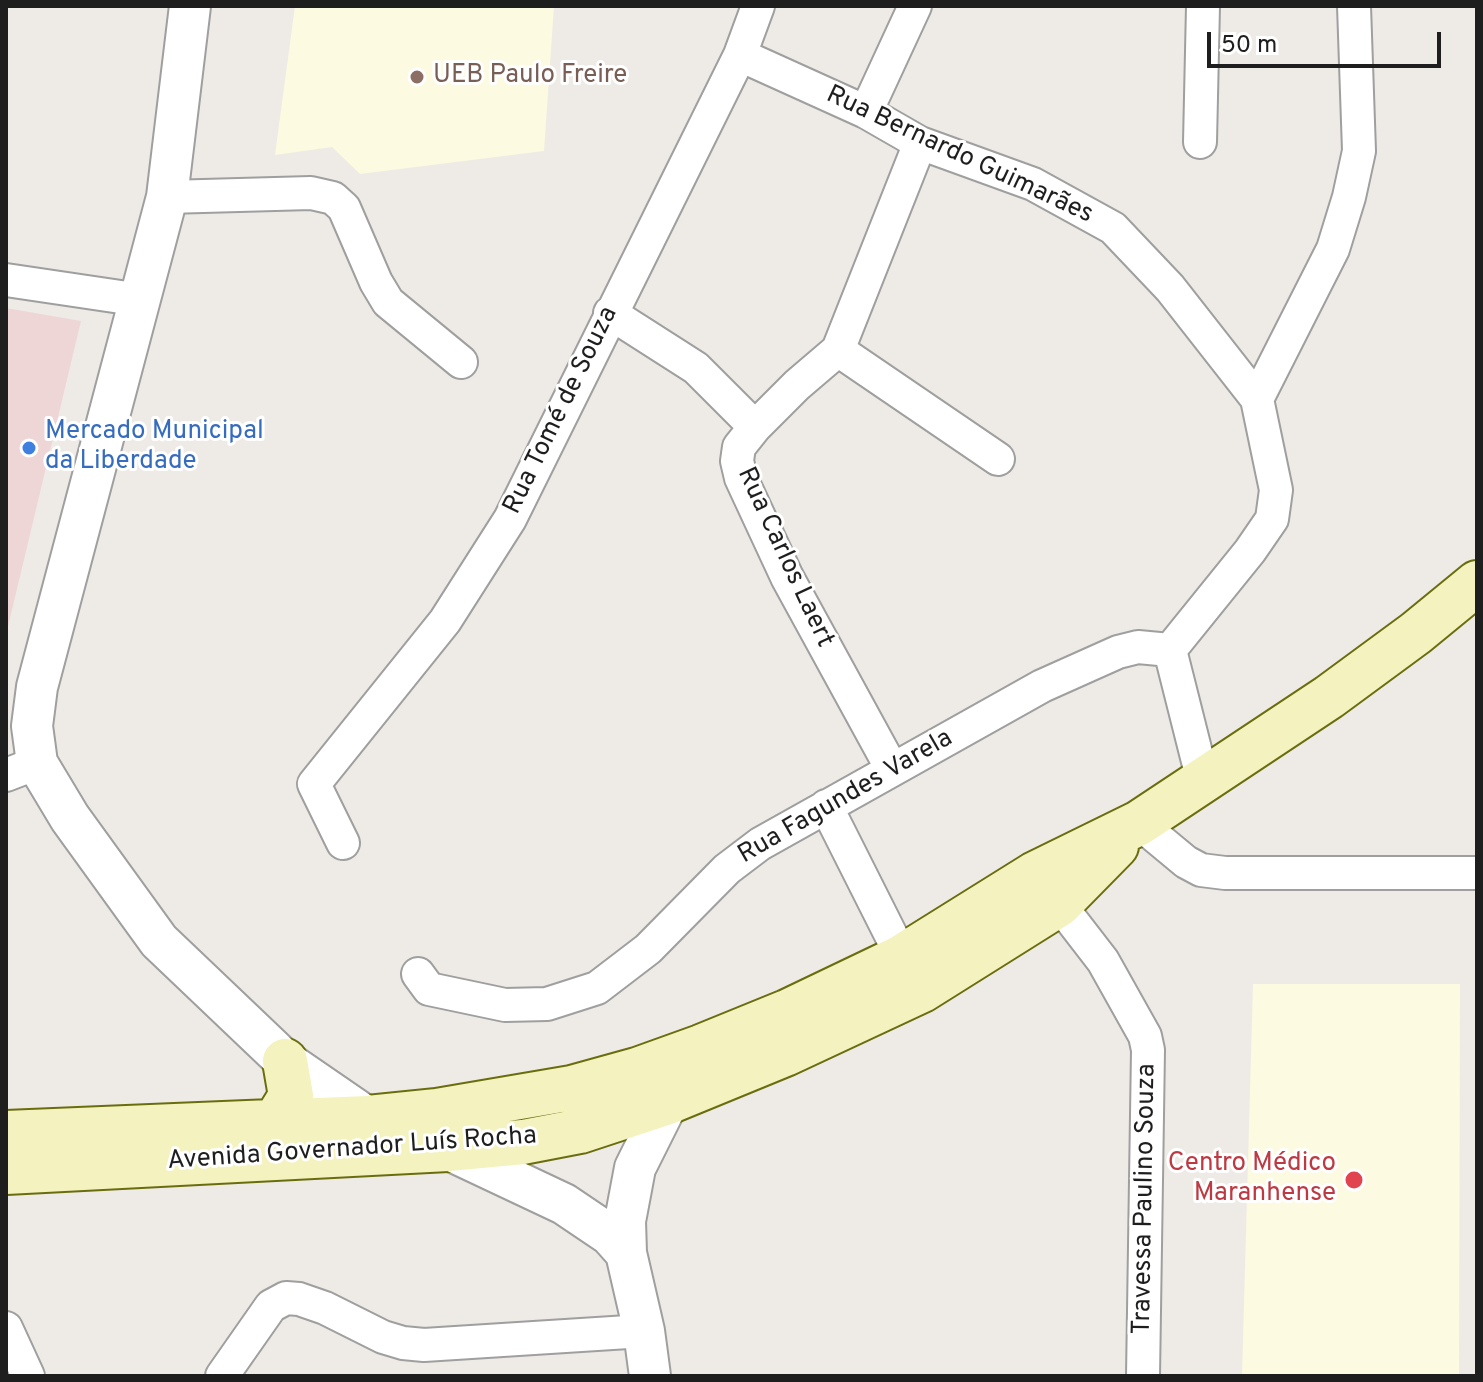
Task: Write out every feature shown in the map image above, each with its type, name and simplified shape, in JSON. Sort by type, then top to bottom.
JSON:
[{"type":"main road","name":"Avenida Governador Luís Rocha","points":[[6,1133],[368,1118],[514,1099],[572,1088],[637,1070],[787,1012],[902,957],[1035,874],[1139,823],[1341,688],[1477,583]]},
{"type":"main road","name":"Avenida Governador Luís Rocha","points":[[6,1172],[448,1149],[523,1142],[580,1131],[668,1102],[785,1054],[922,990],[1059,904],[1139,823]]},
{"type":"main road","points":[[275,1122],[291,1096],[285,1061]]},
{"type":"street","points":[[190,6],[167,197],[37,687],[22,769],[70,818],[159,941],[285,1061],[368,1118],[448,1149],[564,1204],[610,1235],[626,1253]]},
{"type":"street","name":"Rua Tomé de Souza","points":[[343,843],[314,784],[445,621],[502,532],[740,55],[758,6]]},
{"type":"street","points":[[866,112],[915,6]]},
{"type":"street","points":[[1200,142],[1203,6]]},
{"type":"street","points":[[1257,399],[1333,249],[1349,197],[1359,151],[1354,6]]},
{"type":"street","name":"Rua Bernardo Guimarães","points":[[740,55],[866,112],[920,143],[1033,184],[1113,228],[1170,288],[1257,399],[1276,490],[1272,519],[1170,650]]},
{"type":"street","points":[[755,427],[838,350],[920,143]]},
{"type":"street","points":[[167,197],[311,193],[333,198],[344,208],[388,302],[461,362]]},
{"type":"street","points":[[6,280],[141,300]]},
{"type":"street","name":"Rua Carlos Laert","points":[[610,313],[696,368],[755,427],[739,447],[737,461],[741,478],[787,577],[892,769]]},
{"type":"street","points":[[838,350],[998,459]]},
{"type":"street","name":"Rua Fagundes Varela","points":[[418,974],[429,989],[505,1005],[547,1004],[597,988],[648,949],[727,869],[760,844],[1042,686],[1118,652],[1138,647],[1170,650]]},
{"type":"street","points":[[1170,650],[1203,781]]},
{"type":"street","points":[[826,806],[902,957]]},
{"type":"street","points":[[1139,823],[1186,862],[1201,870],[1225,873],[1477,873]]},
{"type":"street","name":"Travessa Paulino Souza","points":[[1059,904],[1103,961],[1145,1036],[1148,1050],[1143,1376]]},
{"type":"street","points":[[650,1376],[644,1331],[626,1253],[625,1221],[635,1168],[668,1102]]},
{"type":"street","points":[[222,1376],[271,1306],[286,1298],[325,1308],[383,1337],[424,1345],[644,1331]]},
{"type":"street","points":[[6,1329],[28,1376]]},
{"type":"shaded area","name":"UEB Paulo Freire","points":[[295,6],[554,6],[544,151],[360,174],[332,147],[275,155]]},
{"type":"shaded area","name":"Mercado Municipal da Liberdade","points":[[6,308],[81,321],[6,635]]},
{"type":"shaded area","name":"Centro Médico Maranhense","points":[[1253,984],[1460,984],[1459,1376],[1242,1376]]},
{"type":"place","name":"UEB Paulo Freire","points":[[417,77]]},
{"type":"place","name":"Mercado Municipal da Liberdade","points":[[29,448]]},
{"type":"place","name":"Centro Médico Maranhense","points":[[1354,1180]]}]
